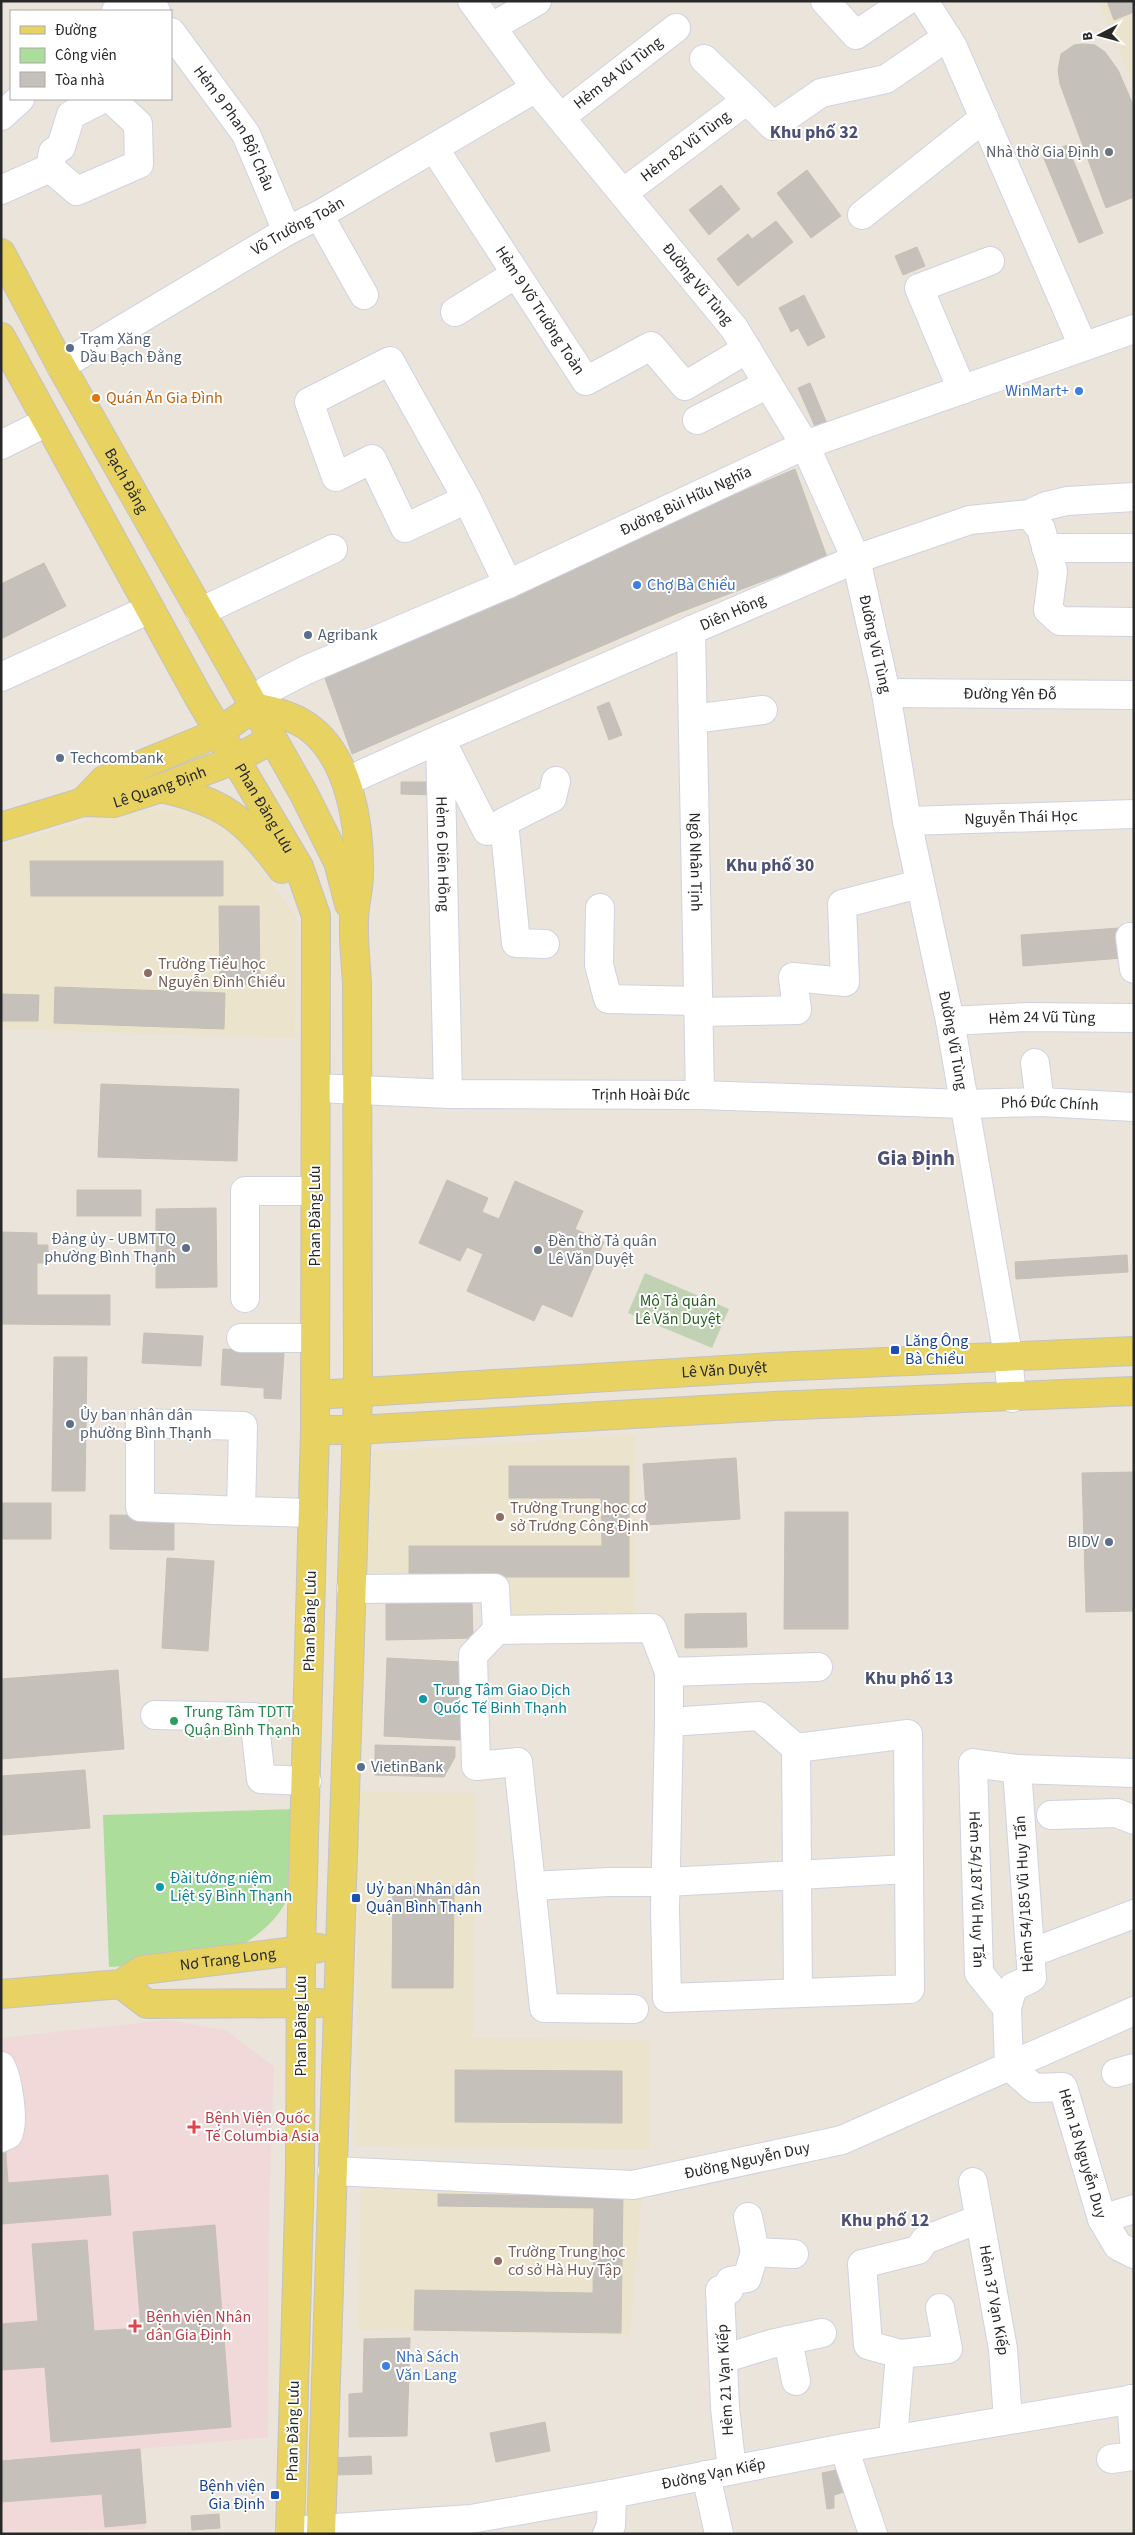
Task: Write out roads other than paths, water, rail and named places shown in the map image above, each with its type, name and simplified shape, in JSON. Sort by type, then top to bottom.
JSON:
[{"type":"main road","name":"Bạch Đằng","points":[[1,253],[61,366],[254,707]]},
{"type":"main road","points":[[1,337],[218,733]]},
{"type":"main road","name":"Lê Quang Định","points":[[83,802],[104,780],[218,733],[254,707]]},
{"type":"main road","name":"Phan Đăng Lưu","points":[[254,707],[271,740],[304,794],[338,862],[354,920]]},
{"type":"main road","name":"Phan Đăng Lưu","points":[[254,707],[285,714],[308,727],[326,746],[348,781],[358,844],[359,876],[354,920],[357,984],[358,1393],[350,1588],[341,1944],[321,2532]]},
{"type":"main road","name":"Phan Đăng Lưu","points":[[218,733],[299,867],[316,916],[315,1430],[290,2532]]},
{"type":"main road","name":"Lê Quang Định","points":[[1,827],[83,802],[114,802],[161,788],[234,760],[271,740]]},
{"type":"main road","points":[[161,788],[196,796],[221,807],[236,818],[259,838],[316,916]]},
{"type":"main road","name":"Lê Văn Duyệt","points":[[315,1395],[803,1366],[1008,1355],[1134,1351]]},
{"type":"main road","points":[[803,1366],[805,1405]]},
{"type":"main road","points":[[315,1430],[356,1430],[805,1405],[1012,1398],[1134,1391]]},
{"type":"main road","name":"Nơ Trang Long","points":[[1,1994],[121,1984],[142,1970],[341,1944]]},
{"type":"main road","points":[[121,1984],[147,2004],[338,2003]]},
{"type":"main road","points":[[297,2268],[329,2268]]},
{"type":"street","points":[[117,10],[128,1]]},
{"type":"street","name":"Đường Vũ Tùng","points":[[472,1],[536,88],[734,328],[805,445],[856,559],[886,694],[919,884],[950,1021],[1008,1355],[1012,1398]]},
{"type":"street","points":[[492,26],[537,1]]},
{"type":"street","points":[[825,1],[856,35],[906,1]]},
{"type":"street","points":[[924,1],[947,37],[1083,346]]},
{"type":"street","name":"Hẻm 84 Vũ Tùng","points":[[561,117],[676,28]]},
{"type":"street","name":"Hẻm 9 Phan Bội Châu","points":[[172,33],[246,134],[286,231]]},
{"type":"street","name":"Hẻm 82 Vũ Tùng","points":[[704,59],[773,126],[821,93],[886,79],[947,37]]},
{"type":"street","name":"Võ Trường Toản","points":[[61,366],[286,231],[319,215],[536,88]]},
{"type":"street","points":[[1,116],[19,100]]},
{"type":"street","points":[[50,168],[53,152],[61,147],[71,115],[100,100]]},
{"type":"street","points":[[50,168],[77,191],[139,164],[138,124],[112,100]]},
{"type":"street","name":"Hẻm 82 Vũ Tùng","points":[[623,193],[747,100]]},
{"type":"street","points":[[862,215],[984,118]]},
{"type":"street","name":"Hẻm 9 Võ Trường Toản","points":[[434,148],[586,381],[650,346],[685,386],[747,350]]},
{"type":"street","points":[[1,190],[50,168]]},
{"type":"street","points":[[319,215],[364,295]]},
{"type":"street","points":[[962,390],[919,288],[990,261]]},
{"type":"street","points":[[456,312],[516,274]]},
{"type":"street","name":"Đường Bùi Hữu Nghĩa","points":[[254,707],[267,690],[306,670],[508,584],[805,445],[1134,329]]},
{"type":"street","points":[[467,499],[406,528],[372,459],[336,477],[309,402],[390,361],[467,499],[508,584]]},
{"type":"street","points":[[697,420],[768,384]]},
{"type":"street","points":[[1,445],[47,422]]},
{"type":"street","name":"Diên Hồng","points":[[348,781],[440,739],[856,559],[970,520],[1029,514],[1046,506],[1067,501],[1134,497]]},
{"type":"street","points":[[1029,514],[1041,529],[1053,571],[1048,610],[1060,621],[1134,622]]},
{"type":"street","points":[[1046,548],[1134,548]]},
{"type":"street","points":[[200,612],[333,549]]},
{"type":"street","points":[[1,677],[150,609]]},
{"type":"street","name":"Ngô Nhân Tịnh","points":[[691,630],[700,1096]]},
{"type":"street","name":"Đường Yên Đỗ","points":[[886,694],[1134,695]]},
{"type":"street","points":[[693,719],[763,710]]},
{"type":"street","name":"Hẻm 6 Diên Hồng","points":[[440,739],[487,832],[552,798],[556,781]]},
{"type":"street","name":"Hẻm 6 Diên Hồng","points":[[440,739],[448,1094]]},
{"type":"street","name":"Nguyễn Thái Học","points":[[907,821],[1134,814]]},
{"type":"street","points":[[504,822],[516,943],[545,944]]},
{"type":"street","points":[[600,908],[599,965],[608,999],[698,1007],[797,1010],[794,977],[845,982],[842,904],[919,884]]},
{"type":"street","points":[[1130,937],[1134,969]]},
{"type":"street","name":"Hẻm 24 Vũ Tùng","points":[[950,1021],[1027,1017],[1134,1018]]},
{"type":"street","points":[[1035,1063],[1040,1102]]},
{"type":"street","name":"Trịnh Hoài Đức","points":[[316,1088],[448,1094],[700,1096],[965,1104]]},
{"type":"street","name":"Phó Đức Chính","points":[[965,1104],[1040,1102],[1134,1106]]},
{"type":"street","points":[[246,1298],[245,1191],[315,1191]]},
{"type":"street","points":[[241,1338],[314,1338]]},
{"type":"street","points":[[241,1511],[243,1426],[140,1423],[140,1507],[241,1511],[313,1513]]},
{"type":"street","points":[[350,1588],[495,1588],[497,1630],[474,1655],[476,1766],[518,1762],[544,2008],[634,2009]]},
{"type":"street","points":[[497,1630],[652,1628],[669,1672],[667,1998],[910,1989],[908,1734],[796,1748],[759,1716],[669,1722]]},
{"type":"street","points":[[669,1672],[818,1667]]},
{"type":"street","points":[[155,1716],[254,1717],[261,1779],[307,1781]]},
{"type":"street","points":[[796,1748],[798,1993]]},
{"type":"street","name":"Hẻm 54/187 Vũ Huy Tấn","points":[[1007,2008],[979,1973],[973,1763],[1017,1770]]},
{"type":"street","points":[[1017,1770],[1134,1773]]},
{"type":"street","name":"Hẻm 54/185 Vũ Huy Tấn","points":[[1007,2008],[1013,1987],[1032,1978],[1017,1770]]},
{"type":"street","points":[[1075,1772],[1079,1814]]},
{"type":"street","points":[[1052,1815],[1117,1813],[1134,1820]]},
{"type":"street","points":[[531,1886],[609,1882],[667,1882],[908,1869]]},
{"type":"street","points":[[1031,1954],[1134,1914]]},
{"type":"street","points":[[1007,2008],[1009,2066]]},
{"type":"street","name":"Đường Nguyễn Duy","points":[[332,2171],[633,2184],[842,2140],[1134,2011]]},
{"type":"street","points":[[1,2066],[6,2075],[11,2124],[8,2135],[1,2138]]},
{"type":"street","name":"Hẻm 18 Nguyễn Duy","points":[[1009,2066],[1034,2088],[1063,2087],[1102,2219],[1134,2209]]},
{"type":"street","name":"Hẻm 37 Vạn Kiếp","points":[[973,2182],[1003,2349],[1008,2420]]},
{"type":"street","points":[[748,2216],[756,2252],[794,2254]]},
{"type":"street","points":[[940,2308],[948,2349],[900,2354],[868,2345],[862,2264],[918,2250],[925,2240],[979,2219]]},
{"type":"street","points":[[1102,2219],[1118,2246],[1134,2254]]},
{"type":"street","name":"Hẻm 21 Vạn Kiếp","points":[[719,2534],[719,2473],[725,2408],[720,2290],[729,2290],[730,2281],[747,2278],[756,2252]]},
{"type":"street","points":[[723,2359],[788,2340],[822,2333]]},
{"type":"street","points":[[788,2340],[796,2380]]},
{"type":"street","points":[[893,2440],[900,2354]]},
{"type":"street","points":[[1132,2399],[1134,2440]]},
{"type":"street","name":"Đường Vạn Kiếp","points":[[290,2532],[475,2526],[612,2494],[844,2448],[1132,2399]]},
{"type":"street","points":[[844,2448],[866,2532]]},
{"type":"street","points":[[612,2494],[612,2531]]},
{"type":"place","name":"Nhà thờ Gia Định","points":[[1109,152]]},
{"type":"place","name":"Trạm Xăng Dầu Bạch Đằng","points":[[70,348]]},
{"type":"place","name":"WinMart+","points":[[1079,391]]},
{"type":"place","name":"Quán Ăn Gia Đình","points":[[96,398]]},
{"type":"place","name":"Chợ Bà Chiểu","points":[[637,585]]},
{"type":"place","name":"Agribank","points":[[308,635]]},
{"type":"place","name":"Techcombank","points":[[60,758]]},
{"type":"place","name":"Trường Tiểu học Nguyễn Đình Chiểu","points":[[148,973]]},
{"type":"place","name":"Đảng ủy - UBMTTQ phường Bình Thạnh","points":[[186,1248]]},
{"type":"place","name":"Đền thờ Tả quân Lê Văn Duyệt","points":[[538,1250]]},
{"type":"place","name":"Lăng Ông Bà Chiểu","points":[[895,1350]]},
{"type":"place","name":"Ủy ban nhân dân phường Bình Thạnh","points":[[70,1424]]},
{"type":"place","name":"Trường Trung học cơ sở Trương Công Định","points":[[500,1517]]},
{"type":"place","name":"BIDV","points":[[1109,1542]]},
{"type":"place","name":"Trung Tâm Giao Dịch Quốc Tế Binh Thạnh","points":[[423,1699]]},
{"type":"place","name":"Trung Tâm TDTT Quận Bình Thạnh","points":[[174,1721]]},
{"type":"place","name":"VietinBank","points":[[361,1767]]},
{"type":"place","name":"Đài tưởng niệm Liệt sỹ Bình Thạnh","points":[[160,1887]]},
{"type":"place","name":"Uỷ ban Nhân dân Quận Bình Thạnh","points":[[356,1898]]},
{"type":"place","name":"Bệnh Viện Quốc Tế Columbia Asia","points":[[194,2127]]},
{"type":"place","name":"Trường Trung học cơ sở Hà Huy Tập","points":[[498,2261]]},
{"type":"place","name":"Bệnh viện Nhân dân Gia Định","points":[[135,2326]]},
{"type":"place","name":"Nhà Sách Văn Lang","points":[[386,2366]]},
{"type":"place","name":"Bệnh viện Gia Định","points":[[275,2495]]},
{"type":"district","name":"Khu phố 32","points":[[814,132]]},
{"type":"district","name":"Khu phố 30","points":[[770,865]]},
{"type":"district","name":"Gia Định","points":[[916,1158]]},
{"type":"district","name":"Khu phố 13","points":[[909,1678]]},
{"type":"district","name":"Khu phố 12","points":[[885,2220]]},
{"type":"park label","name":"Mộ Tả quân Lê Văn Duyệt","points":[[678,1310]]}]
